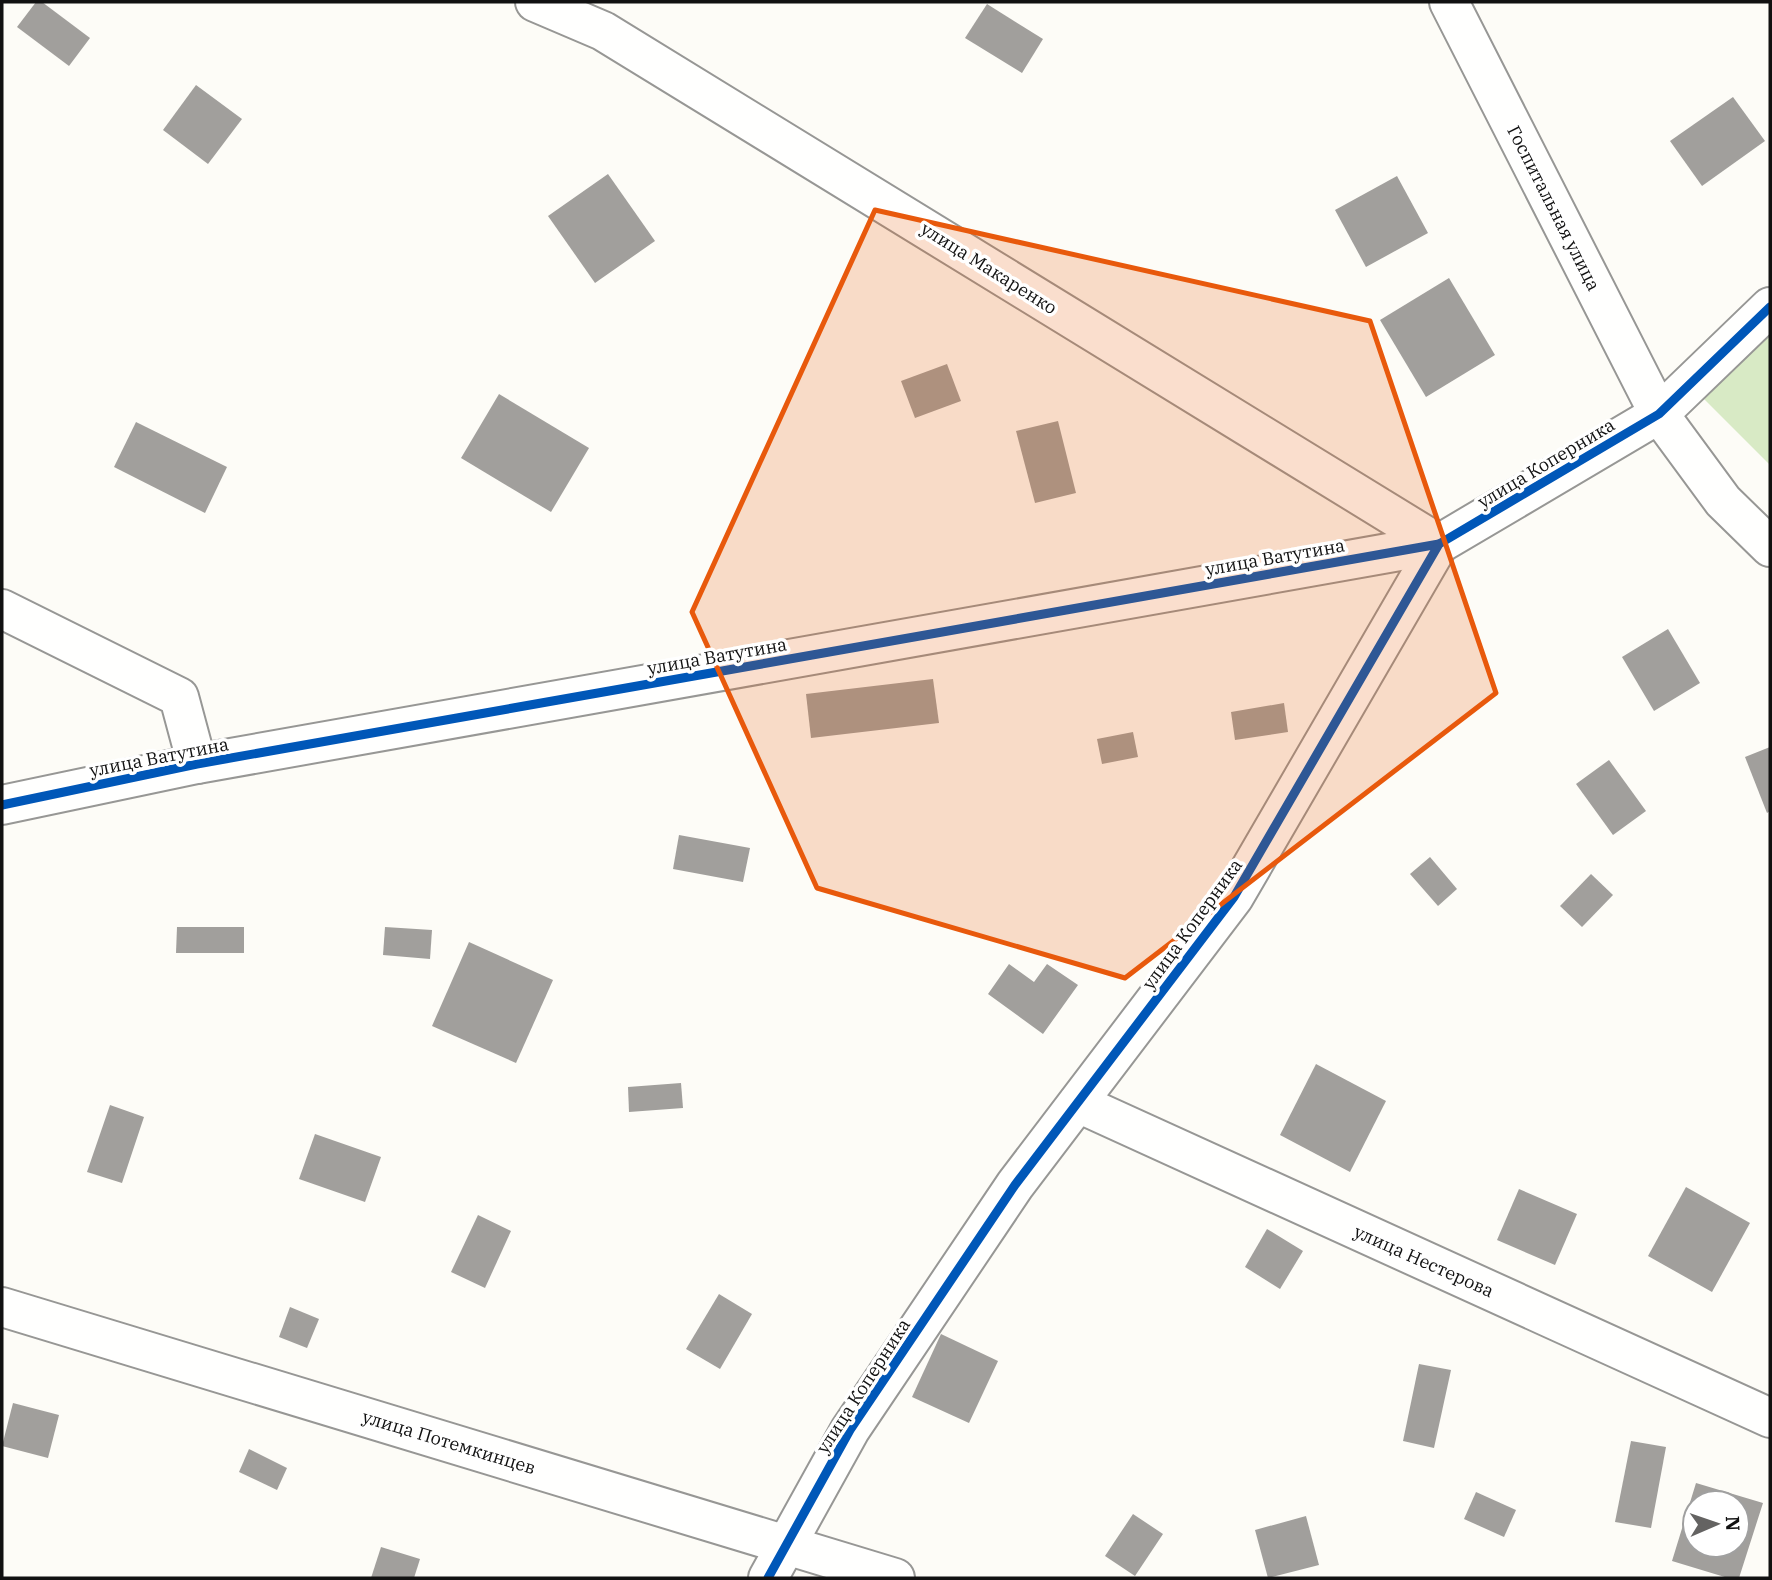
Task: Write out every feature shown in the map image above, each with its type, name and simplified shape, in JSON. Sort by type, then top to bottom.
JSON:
[{"type":"street","name":"улица Макаренко","points":[[535,2],[603,31],[1439,544]]},
{"type":"street","name":"Госпитальная улица","points":[[1449,2],[1659,414],[1723,501],[1770,547]]},
{"type":"street","name":"улица Коперника","points":[[768,1578],[850,1430],[1015,1185],[1234,897],[1439,544],[1659,414],[1770,307]]},
{"type":"street","name":"улица Ватутина","points":[[2,805],[198,764],[1439,544]]},
{"type":"street","points":[[2,609],[179,697],[198,764]]},
{"type":"street","name":"улица Нестерова","points":[[1078,1103],[1770,1418]]},
{"type":"street","name":"улица Потемкинцев","points":[[2,1307],[895,1578]]},
{"type":"highlighted area","points":[[875,210],[1370,321],[1496,693],[1125,978],[817,888],[692,612]]},
{"type":"green space","points":[[1770,331],[1770,465],[1701,396]]},
{"type":"building","points":[[36,2],[42,2],[90,38],[69,66],[17,27]]},
{"type":"building","points":[[987,4],[1043,39],[1022,73],[965,38]]},
{"type":"building","points":[[196,85],[242,119],[208,164],[163,130]]},
{"type":"building","points":[[1733,97],[1765,141],[1702,186],[1670,141]]},
{"type":"building","points":[[608,174],[655,241],[595,283],[548,216]]},
{"type":"building","points":[[1397,176],[1428,233],[1366,267],[1335,210]]},
{"type":"building","points":[[1449,278],[1495,355],[1426,397],[1380,320]]},
{"type":"building","points":[[947,364],[961,401],[915,418],[901,381]]},
{"type":"building","points":[[499,394],[589,448],[551,512],[461,458]]},
{"type":"building","points":[[1058,421],[1076,493],[1035,503],[1016,431]]},
{"type":"building","points":[[136,422],[227,467],[205,513],[114,467]]},
{"type":"building","points":[[1668,629],[1700,683],[1654,711],[1622,657]]},
{"type":"building","points":[[933,679],[939,723],[811,738],[806,694]]},
{"type":"building","points":[[1284,703],[1288,732],[1235,740],[1231,712]]},
{"type":"building","points":[[1133,732],[1138,757],[1102,764],[1097,739]]},
{"type":"building","points":[[1770,747],[1770,811],[1767,813],[1745,757]]},
{"type":"building","points":[[1609,760],[1646,811],[1613,835],[1576,784]]},
{"type":"building","points":[[679,835],[750,848],[743,882],[673,869]]},
{"type":"building","points":[[1430,857],[1457,889],[1438,906],[1410,874]]},
{"type":"building","points":[[1591,874],[1613,895],[1582,927],[1560,906]]},
{"type":"building","points":[[177,927],[244,927],[244,953],[176,953]]},
{"type":"building","points":[[385,927],[432,930],[430,959],[383,955]]},
{"type":"building","points":[[469,942],[553,980],[516,1063],[432,1026]]},
{"type":"building","points":[[1009,964],[1034,982],[1047,964],[1078,985],[1043,1034],[988,994]]},
{"type":"building","points":[[1316,1064],[1386,1101],[1350,1172],[1280,1135]]},
{"type":"building","points":[[681,1083],[683,1108],[629,1112],[628,1087]]},
{"type":"building","points":[[110,1105],[144,1117],[122,1183],[87,1172]]},
{"type":"building","points":[[315,1134],[381,1157],[365,1202],[299,1179]]},
{"type":"building","points":[[1686,1187],[1750,1223],[1712,1292],[1648,1256]]},
{"type":"building","points":[[1519,1189],[1577,1214],[1555,1265],[1497,1240]]},
{"type":"building","points":[[478,1215],[511,1231],[485,1288],[451,1272]]},
{"type":"building","points":[[1267,1229],[1303,1251],[1280,1289],[1245,1267]]},
{"type":"building","points":[[719,1294],[752,1314],[720,1369],[686,1349]]},
{"type":"building","points":[[290,1307],[319,1319],[307,1348],[279,1337]]},
{"type":"building","points":[[941,1334],[998,1361],[969,1423],[912,1397]]},
{"type":"building","points":[[1419,1364],[1451,1370],[1434,1448],[1403,1441]]},
{"type":"building","points":[[13,1403],[59,1415],[48,1458],[2,1446]]},
{"type":"building","points":[[1631,1441],[1666,1447],[1651,1528],[1615,1522]]},
{"type":"building","points":[[249,1449],[287,1468],[277,1490],[239,1472]]},
{"type":"building","points":[[1696,1483],[1716,1489],[1694,1489]]},
{"type":"building","points":[[1476,1492],[1516,1510],[1504,1537],[1464,1519]]},
{"type":"building","points":[[1751,1499],[1763,1503],[1751,1540]]},
{"type":"building","points":[[1133,1514],[1163,1534],[1135,1576],[1105,1556]]},
{"type":"building","points":[[1306,1516],[1319,1565],[1268,1578],[1255,1530]]},
{"type":"building","points":[[1681,1532],[1681,1559],[1745,1559],[1739,1578],[1728,1578],[1672,1561]]},
{"type":"building","points":[[381,1547],[420,1559],[414,1578],[371,1578]]},
{"type":"cycle path","points":[[768,1578],[850,1430],[1015,1185],[1234,897],[1439,544],[1659,414],[1770,307]]},
{"type":"cycle path","points":[[2,805],[197,764],[1439,544]]}]
